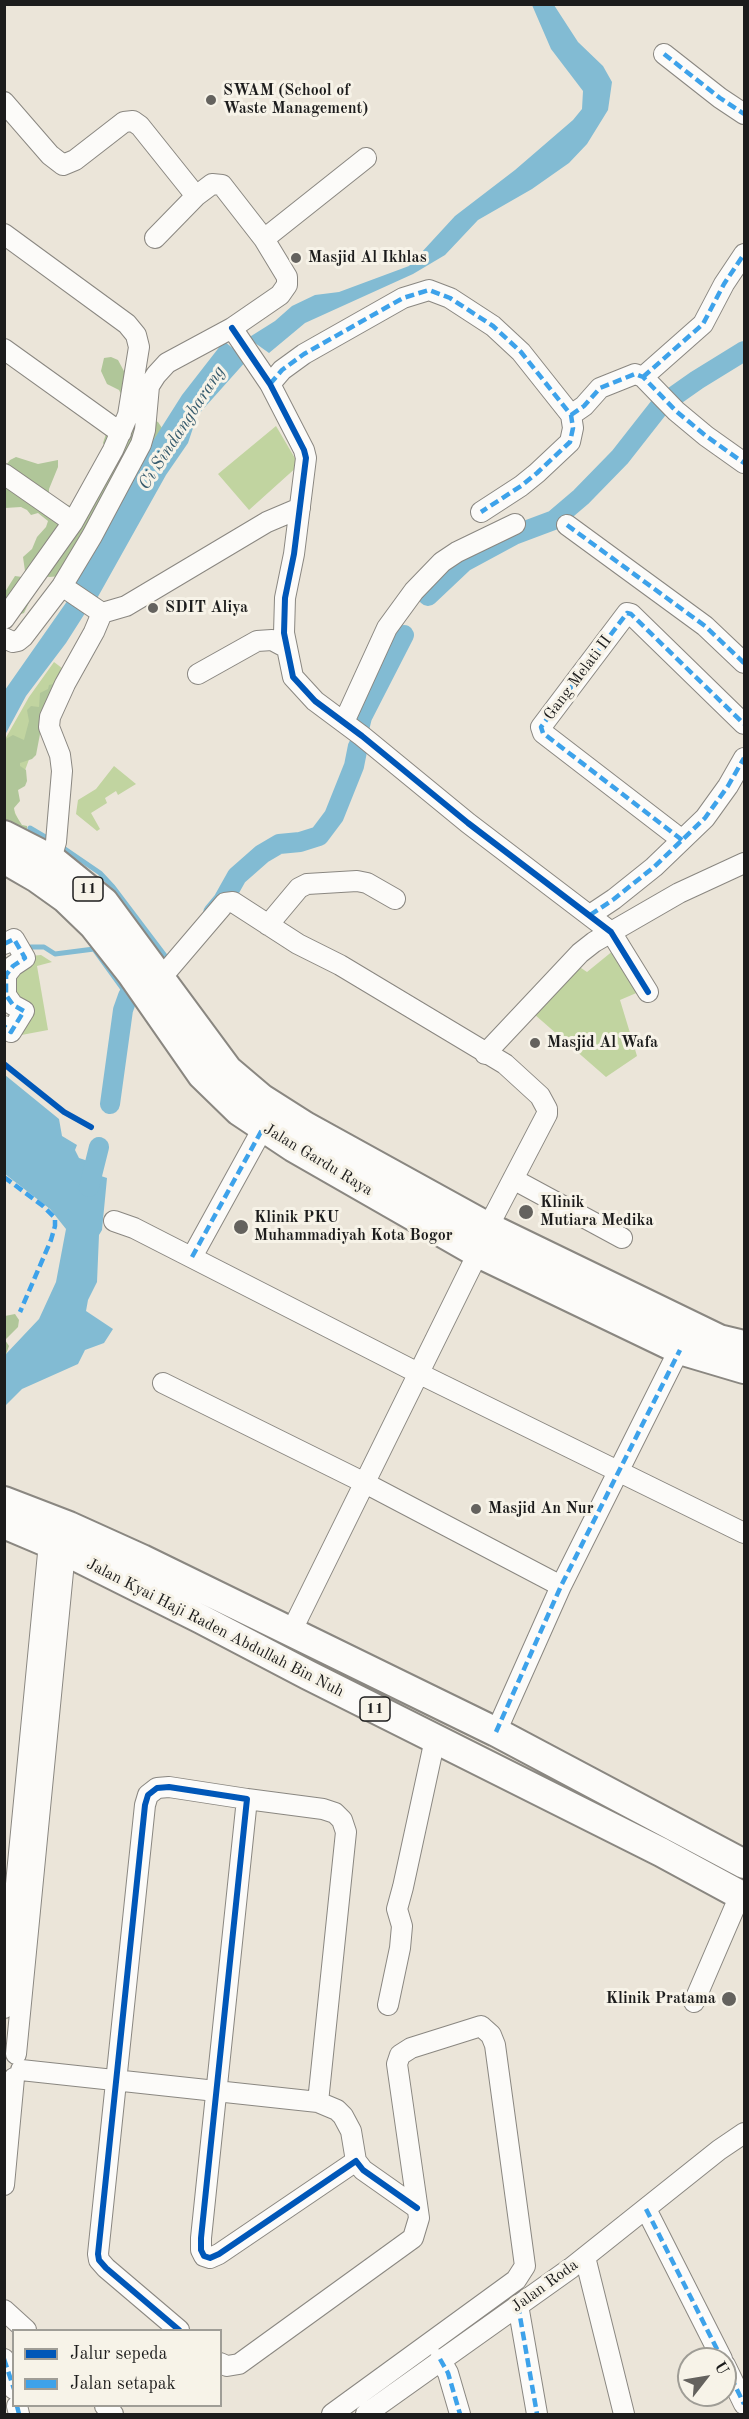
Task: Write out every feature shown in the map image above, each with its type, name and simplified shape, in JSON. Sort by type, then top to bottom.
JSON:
[{"type":"highway","name":"Jalan Gardu Raya","points":[[4,835],[51,859],[104,902],[149,976],[202,1075],[239,1111],[263,1128],[299,1137],[483,1240],[744,1369]]},
{"type":"highway","name":"Jalan Gardu Raya","points":[[4,859],[65,898],[149,976],[228,1070],[261,1098],[299,1137]]},
{"type":"highway","name":"Jalan Gardu Raya","points":[[685,1338],[719,1339],[744,1345]]},
{"type":"highway","name":"Jalan Kyai Haji Raden Abdullah Bin Nuh","points":[[4,1501],[201,1619],[661,1852],[742,1896]]},
{"type":"highway","name":"Jalan Kyai Haji Raden Abdullah Bin Nuh","points":[[4,1524],[59,1536],[142,1559],[496,1732],[744,1864]]},
{"type":"street","points":[[664,54],[744,114]]},
{"type":"street","points":[[4,102],[50,156],[63,165],[75,160],[124,122],[133,121],[140,126],[196,196]]},
{"type":"street","points":[[264,239],[366,158]]},
{"type":"street","points":[[4,638],[13,642],[23,637],[67,589],[92,536],[141,444],[145,430],[149,386],[156,375],[167,363],[235,333],[280,296],[287,285],[287,277],[264,239],[222,185],[212,184],[196,196],[155,238]]},
{"type":"street","points":[[4,234],[113,312],[136,335],[139,346],[128,415],[121,433],[73,522],[4,619]]},
{"type":"street","points":[[643,377],[703,324],[724,284],[744,254]]},
{"type":"street","points":[[270,384],[287,365],[304,354],[403,298],[419,291],[429,290],[450,298],[493,326],[521,352],[571,415],[573,428],[570,442],[521,486],[481,512]]},
{"type":"street","points":[[235,333],[270,384],[304,450],[306,465],[294,554],[285,598],[283,625],[293,677],[298,685],[308,696],[344,722],[468,823],[611,932],[648,992]]},
{"type":"street","points":[[4,349],[121,433]]},
{"type":"street","points":[[571,415],[584,406],[600,388],[635,374],[643,377],[676,411],[744,463]]},
{"type":"street","points":[[4,474],[73,522]]},
{"type":"street","points":[[67,589],[96,609],[136,600],[267,522],[300,508]]},
{"type":"street","points":[[344,722],[387,627],[414,591],[442,562],[457,552],[514,524]]},
{"type":"street","points":[[567,525],[705,626],[744,663]]},
{"type":"street","points":[[51,859],[56,842],[62,771],[60,755],[49,727],[50,717],[65,684],[94,632],[96,609]]},
{"type":"street","name":"Gang Melati II","points":[[682,840],[543,734],[541,727],[627,614],[631,614],[744,724]]},
{"type":"street","points":[[198,674],[257,641],[272,640],[287,648]]},
{"type":"street","points":[[590,915],[654,867],[705,818],[728,786],[744,758]]},
{"type":"street","points":[[485,1054],[580,953],[611,932],[679,893],[744,863]]},
{"type":"street","points":[[268,925],[298,888],[307,884],[357,881],[367,883],[394,899]]},
{"type":"street","points":[[149,976],[229,901],[240,905],[298,944],[340,965],[505,1064],[532,1088],[547,1109],[545,1120],[513,1179],[291,1632]]},
{"type":"street","points":[[4,944],[14,939],[25,958],[13,966],[6,975],[6,995],[13,1005],[24,1011],[11,1032],[4,1026]]},
{"type":"street","points":[[192,1257],[263,1128]]},
{"type":"street","points":[[513,1179],[622,1238]]},
{"type":"street","points":[[114,1221],[134,1228],[418,1373],[744,1533]]},
{"type":"street","points":[[496,1732],[561,1586],[685,1338]]},
{"type":"street","points":[[163,1383],[365,1483],[561,1586]]},
{"type":"street","points":[[4,2008],[59,1536]]},
{"type":"street","points":[[4,2185],[12,2067],[59,1536]]},
{"type":"street","points":[[388,2005],[400,1948],[402,1926],[397,1909],[404,1887],[435,1739]]},
{"type":"street","points":[[177,2329],[99,2260],[98,2254],[145,1805],[148,1795],[157,1788],[169,1787],[323,1809],[335,1813],[342,1820],[346,1832],[318,2102]]},
{"type":"street","points":[[247,1799],[201,2238],[201,2250],[204,2256],[210,2258],[226,2250],[356,2161]]},
{"type":"street","points":[[694,2002],[742,1896]]},
{"type":"street","points":[[222,2364],[227,2366],[239,2364],[413,2238],[419,2218],[397,2064],[400,2055],[425,2042],[481,2026],[486,2029],[495,2045],[525,2266],[516,2280],[332,2415]]},
{"type":"street","points":[[12,2067],[318,2102],[337,2110],[343,2116],[351,2131],[356,2161],[363,2170],[417,2208]]},
{"type":"street","name":"Jalan Roda","points":[[366,2415],[443,2363],[585,2257],[719,2150],[744,2133]]},
{"type":"street","points":[[375,2178],[387,2177],[412,2169]]},
{"type":"street","points":[[646,2209],[716,2347]]},
{"type":"street","points":[[585,2257],[624,2415]]},
{"type":"street","points":[[518,2305],[537,2415]]},
{"type":"street","points":[[4,2310],[24,2329]]},
{"type":"street","points":[[4,2360],[12,2383]]},
{"type":"street","points":[[443,2363],[460,2415]]},
{"type":"street","points":[[729,2415],[744,2405],[737,2390]]},
{"type":"green space","points":[[111,357],[118,360],[149,418],[158,422],[162,428],[63,576],[42,575],[24,613],[18,615],[5,611],[5,592],[15,576],[22,577],[25,571],[23,557],[32,549],[48,521],[38,513],[31,515],[21,507],[5,508],[4,468],[10,460],[16,457],[38,464],[58,460],[58,467],[49,489],[49,497],[70,506],[75,502],[89,472],[100,466],[106,449],[103,443],[107,431],[121,417],[122,396],[119,390],[107,384],[101,371],[104,358]]},
{"type":"green space","points":[[276,426],[299,465],[249,510],[218,474]]},
{"type":"green space","points":[[54,662],[75,678],[39,732],[12,806],[22,828],[5,821],[4,741],[29,697]]},
{"type":"green space","points":[[60,670],[63,670],[40,734],[36,755],[20,763],[20,766],[26,770],[27,781],[25,786],[18,790],[20,801],[14,808],[22,825],[27,826],[27,831],[5,829],[4,740],[13,735],[24,740],[29,721],[27,710],[31,706],[39,707],[40,693],[53,684]]},
{"type":"green space","points":[[114,766],[136,784],[118,795],[116,791],[105,798],[107,803],[91,813],[100,829],[97,831],[76,814],[78,800],[96,789]]},
{"type":"green space","points":[[614,950],[641,991],[620,1000],[637,1056],[606,1077],[534,1014],[575,964],[587,972]]},
{"type":"green space","points":[[41,955],[52,962],[37,966],[48,1030],[16,1036],[10,1042],[5,1037],[24,1011],[7,975],[30,956]]},
{"type":"green space","points":[[15,1314],[19,1320],[18,1327],[5,1340],[5,1316]]},
{"type":"green space","points":[[5,1340],[9,1346],[5,1357]]},
{"type":"water","points":[[532,5],[554,5],[578,42],[603,66],[612,82],[608,110],[587,144],[569,163],[532,189],[478,220],[445,255],[413,274],[305,323],[269,353],[248,338],[275,321],[292,306],[315,295],[339,292],[409,266],[455,216],[515,170],[573,120],[582,109],[583,91],[551,49]]},
{"type":"water","name":"Ci Sindangbarang","points":[[224,341],[247,360],[197,416],[188,443],[166,475],[95,602],[69,583],[182,395]]},
{"type":"water","points":[[70,597],[87,610],[66,643],[26,696],[5,735],[5,690]]},
{"type":"water","points":[[5,1075],[59,1119],[62,1136],[77,1145],[75,1150],[79,1158],[97,1164],[101,1176],[107,1178],[102,1230],[99,1235],[97,1282],[88,1300],[86,1311],[113,1329],[104,1343],[85,1350],[78,1364],[22,1389],[5,1406],[5,1355],[39,1319],[56,1282],[66,1229],[50,1209],[5,1174]]},
{"type":"waterway","points":[[428,596],[464,562],[514,535],[554,520],[581,497],[620,457],[660,406],[744,351]]},
{"type":"waterway","points":[[360,725],[404,635]]},
{"type":"waterway","points":[[213,913],[223,901],[237,876],[262,854],[279,844],[300,842],[319,836],[334,816],[354,766],[358,746]]},
{"type":"waterway","points":[[30,828],[52,841]]},
{"type":"waterway","points":[[59,845],[100,873],[169,961]]},
{"type":"waterway","points":[[25,951],[30,947],[44,947],[55,954],[94,949],[128,996]]},
{"type":"waterway","points":[[110,1104],[123,1010],[128,996],[135,988],[150,979]]},
{"type":"waterway","points":[[89,1187],[99,1147]]},
{"type":"marked path","points":[[664,54],[744,114]]},
{"type":"marked path","points":[[643,377],[703,324],[724,284],[744,254]]},
{"type":"marked path","points":[[270,384],[282,370],[304,354],[403,298],[429,290],[450,298],[493,326],[521,352],[571,415],[573,428],[570,442],[537,473],[481,512]]},
{"type":"marked path","points":[[571,415],[584,406],[600,388],[635,374],[643,377],[676,411],[706,436],[744,463]]},
{"type":"marked path","points":[[567,525],[705,626],[744,663]]},
{"type":"marked path","points":[[682,840],[543,733],[541,727],[627,613],[631,614],[744,724]]},
{"type":"marked path","points":[[590,915],[654,867],[705,818],[728,786],[744,758]]},
{"type":"marked path","points":[[4,944],[14,939],[25,958],[13,966],[6,975],[6,995],[13,1005],[24,1011],[11,1032],[4,1026]]},
{"type":"marked path","points":[[192,1257],[263,1128]]},
{"type":"marked path","points":[[4,1177],[43,1206],[55,1218],[51,1240],[20,1312]]},
{"type":"marked path","points":[[496,1732],[561,1586],[680,1350]]},
{"type":"marked path","points":[[646,2209],[716,2347]]},
{"type":"marked path","points":[[518,2305],[537,2414]]},
{"type":"marked path","points":[[4,2359],[12,2383]]},
{"type":"marked path","points":[[440,2359],[448,2373],[460,2414]]},
{"type":"marked path","points":[[737,2390],[744,2404]]},
{"type":"marked path","points":[[17,2407],[19,2414]]},
{"type":"cycle path","points":[[232,328],[270,384],[306,458],[294,554],[285,598],[284,633],[293,677],[315,701],[362,736],[468,823],[611,932],[648,992]]},
{"type":"cycle path","points":[[4,1064],[64,1112],[91,1127]]},
{"type":"cycle path","points":[[178,2329],[106,2268],[99,2260],[98,2254],[145,1805],[148,1795],[157,1788],[169,1787],[247,1799],[201,2238],[201,2250],[204,2256],[210,2258],[219,2254],[356,2161],[363,2170],[417,2208]]},
{"type":"place","name":"SWAM (School of Waste Management)","points":[[211,100]]},
{"type":"place","name":"Masjid Al Ikhlas","points":[[296,258]]},
{"type":"place","name":"SDIT Aliya","points":[[153,608]]},
{"type":"place","name":"Masjid Al Wafa","points":[[535,1043]]},
{"type":"place","name":"Klinik Mutiara Medika","points":[[526,1212]]},
{"type":"place","name":"Klinik PKU Muhammadiyah Kota Bogor","points":[[241,1227]]},
{"type":"place","name":"Masjid An Nur","points":[[476,1509]]},
{"type":"place","name":"Klinik Pratama","points":[[729,1999]]}]
